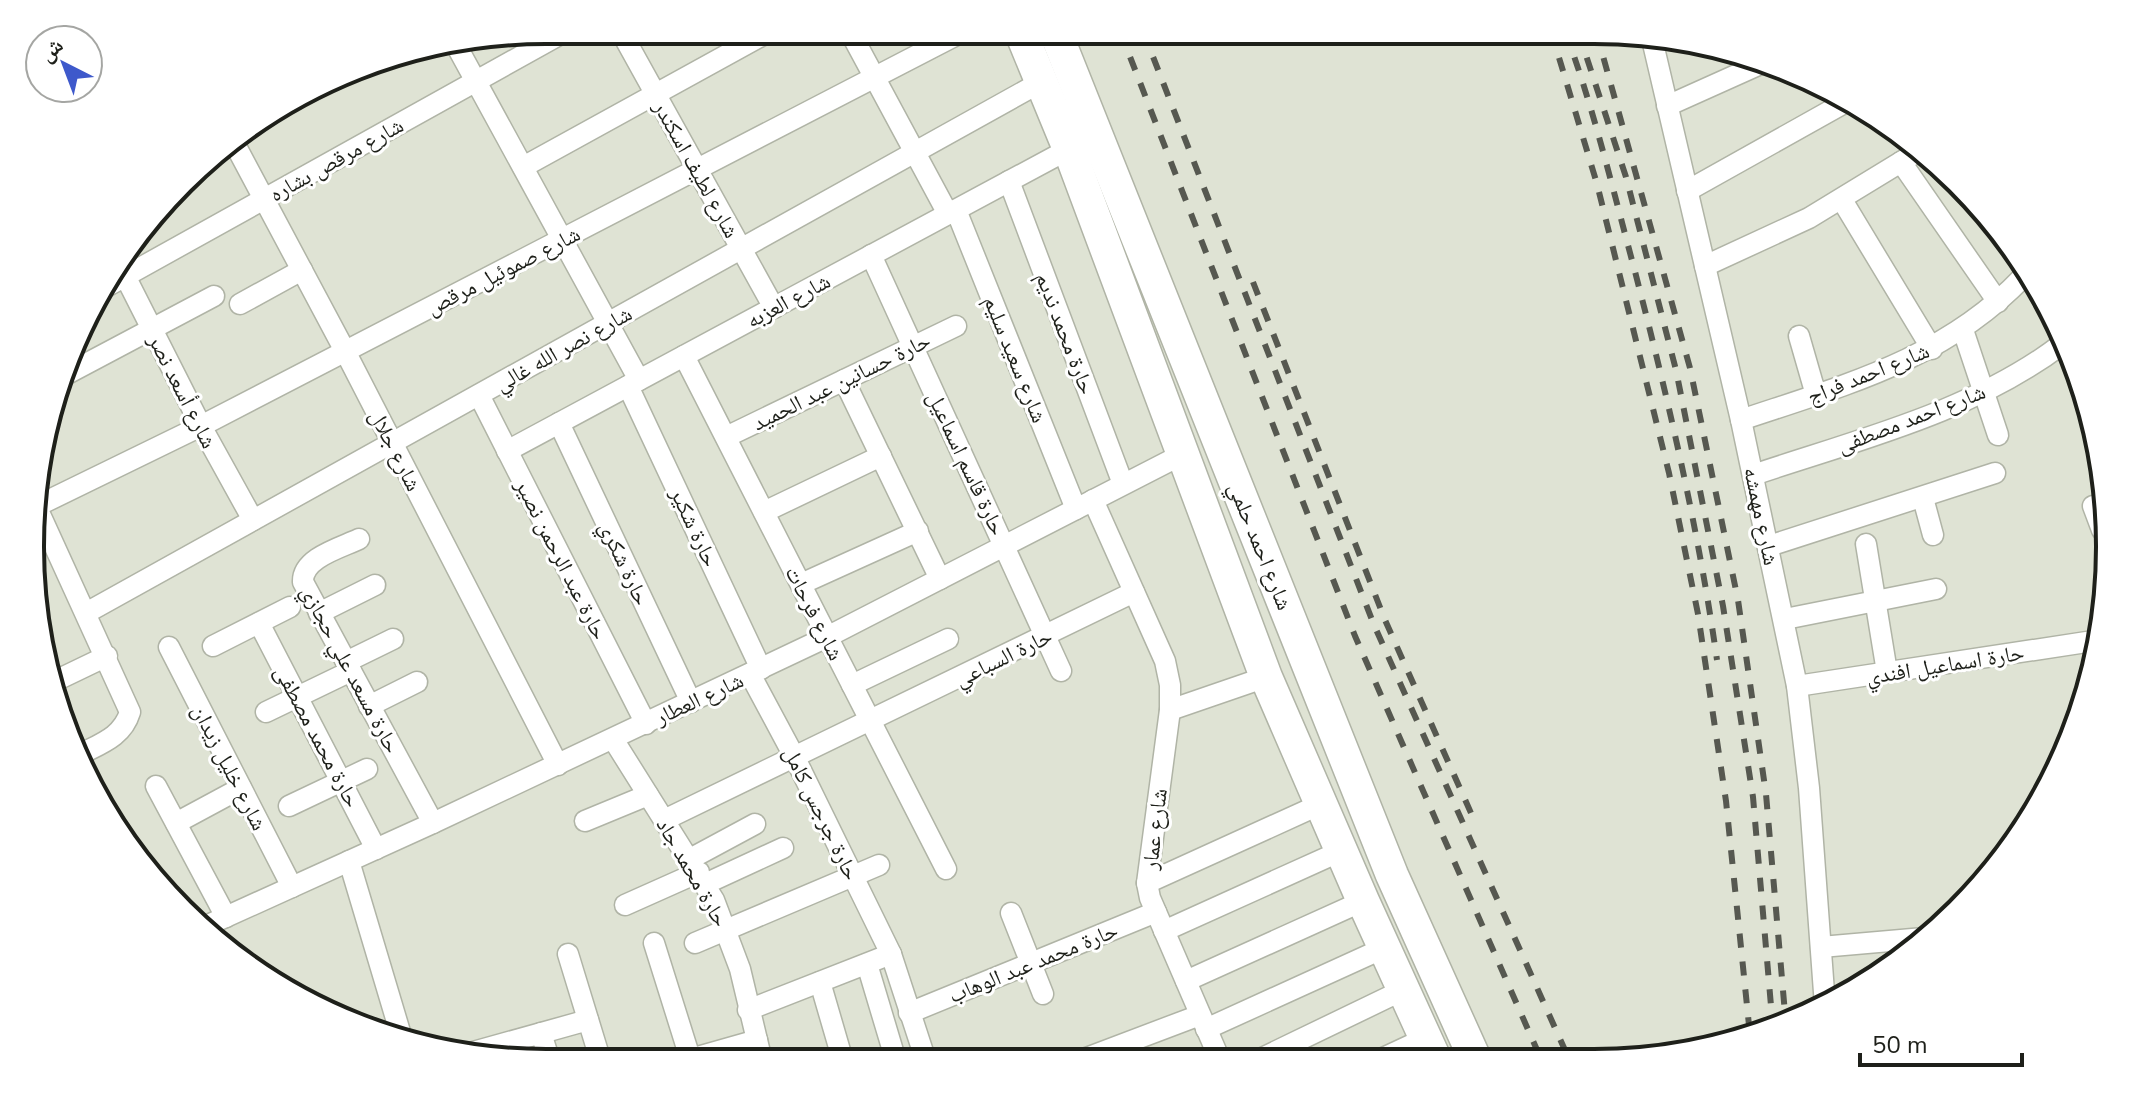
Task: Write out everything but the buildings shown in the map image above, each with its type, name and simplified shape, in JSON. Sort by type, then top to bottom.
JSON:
[{"type":"main road","name":"شارع احمد حلمي","points":[[1026,44],[1069,149],[1266,677],[1431,1049]]},
{"type":"main road","name":"شارع احمد حلمي","points":[[1060,44],[1392,875],[1470,1049]]},
{"type":"main road","points":[[1361,896],[1392,875]]},
{"type":"street","name":"شارع مرقص بشاره","points":[[132,263],[264,199],[543,44]]},
{"type":"street","name":"شارع لطيف اسكندر","points":[[628,44],[774,308]]},
{"type":"street","points":[[523,167],[746,44]]},
{"type":"street","name":"شارع سعيد سليم","points":[[857,44],[915,152],[952,212],[1084,504],[1134,592]]},
{"type":"street","name":"شارع صموئيل مرقص","points":[[46,504],[939,44]]},
{"type":"street","name":"شارع مهمشه","points":[[1654,48],[1785,619],[1797,686],[1809,788],[1824,993]]},
{"type":"street","name":"حارة شكير","points":[[460,52],[608,323],[755,672]]},
{"type":"street","points":[[1667,106],[1749,69]]},
{"type":"street","name":"شارع نصر الله غالي","points":[[86,613],[1041,82]]},
{"type":"street","points":[[1687,191],[1837,107]]},
{"type":"street","name":"شارع العزبه","points":[[507,451],[1069,149]]},
{"type":"street","name":"شارع جلال","points":[[238,150],[558,765]]},
{"type":"street","points":[[1705,266],[1842,200],[1908,158],[1998,302]]},
{"type":"street","name":"حارة محمد نديم","points":[[1009,181],[1123,484]]},
{"type":"street","points":[[1842,200],[1932,349]]},
{"type":"street","name":"حارة قاسم اسماعيل","points":[[871,255],[1061,671]]},
{"type":"street","points":[[240,304],[302,270]]},
{"type":"street","name":"شارع أسعد نصر","points":[[125,274],[201,426],[253,520]]},
{"type":"street","name":"شارع احمد فراج","points":[[1741,420],[1874,375],[1932,349],[1963,330],[2020,280]]},
{"type":"street","points":[[77,369],[214,296]]},
{"type":"street","name":"حارة حسانين عبد الحميد","points":[[726,437],[956,326]]},
{"type":"street","points":[[1963,330],[1998,435]]},
{"type":"street","points":[[1799,336],[1816,395]]},
{"type":"street","name":"شارع احمد مصطفى","points":[[1753,475],[1930,415],[1983,392],[2055,348]]},
{"type":"street","name":"شارع فرحات","points":[[684,356],[946,869]]},
{"type":"street","points":[[844,380],[940,579]]},
{"type":"street","name":"حارة عبد الرحمن نصير","points":[[479,395],[646,724]]},
{"type":"street","name":"حارة شكري","points":[[559,423],[691,702]]},
{"type":"street","name":"شارع العطار","points":[[217,921],[755,672],[1183,454]]},
{"type":"street","points":[[764,512],[881,456]]},
{"type":"street","points":[[1769,546],[1995,473]]},
{"type":"street","points":[[1923,498],[1933,535]]},
{"type":"street","points":[[2093,506],[2095,510]]},
{"type":"street","points":[[45,523],[130,712],[127,724],[119,734],[87,751]]},
{"type":"street","points":[[801,584],[918,531]]},
{"type":"street","name":"حارة مسعد علي حجازي","points":[[359,539],[312,562],[304,571],[303,582],[433,823]]},
{"type":"street","points":[[1866,544],[1887,672]]},
{"type":"street","points":[[319,613],[375,585]]},
{"type":"street","points":[[1785,619],[1936,589]]},
{"type":"street","name":"حارة السباعي","points":[[664,820],[1134,592]]},
{"type":"street","name":"شارع عمار","points":[[1134,592],[1165,661],[1170,685],[1170,710],[1147,883],[1150,898],[1215,1049]]},
{"type":"street","points":[[213,646],[290,607]]},
{"type":"street","name":"حارة محمد مصطفى","points":[[259,623],[376,849]]},
{"type":"street","points":[[266,712],[297,697],[393,639]]},
{"type":"street","points":[[852,685],[948,639]]},
{"type":"street","name":"حارة اسماعيل افندي","points":[[1797,686],[2087,642]]},
{"type":"street","name":"شارع خليل زيدان","points":[[169,647],[292,887]]},
{"type":"street","points":[[61,678],[107,656]]},
{"type":"street","name":"حارة جرجس كامل","points":[[755,672],[891,954],[922,1049]]},
{"type":"street","points":[[1170,710],[1266,677]]},
{"type":"street","points":[[369,706],[417,682]]},
{"type":"street","name":"حارة محمد جاد","points":[[613,739],[698,872],[727,929],[759,1049]]},
{"type":"street","points":[[289,806],[367,769]]},
{"type":"street","points":[[156,786],[176,823],[217,921]]},
{"type":"street","points":[[176,823],[241,788]]},
{"type":"street","points":[[585,821],[648,795]]},
{"type":"street","points":[[1147,883],[1321,804]]},
{"type":"street","points":[[698,872],[755,824]]},
{"type":"street","points":[[625,905],[698,872],[783,848]]},
{"type":"street","name":"حارة محمد عبد الوهاب","points":[[909,1013],[1031,963],[1160,922],[1341,851]]},
{"type":"street","points":[[349,861],[398,1026]]},
{"type":"street","points":[[695,943],[879,865]]},
{"type":"street","points":[[1186,981],[1361,896]]},
{"type":"street","points":[[1011,913],[1043,994]]},
{"type":"street","points":[[1821,947],[1906,940]]},
{"type":"street","points":[[654,943],[688,1049]]},
{"type":"street","points":[[1116,1049],[1203,1022],[1384,948]]},
{"type":"street","points":[[568,954],[597,1049]]},
{"type":"street","points":[[748,1010],[891,954]]},
{"type":"street","points":[[867,964],[892,1049]]},
{"type":"street","points":[[820,982],[840,1049]]},
{"type":"street","points":[[1281,1049],[1403,990]]},
{"type":"street","points":[[494,1046],[588,1020]]},
{"type":"street","points":[[541,1033],[546,1049]]},
{"type":"street","points":[[727,1049],[757,1040]]},
{"type":"railway","points":[[1125,44],[1355,636],[1537,1049]]},
{"type":"railway","points":[[1148,44],[1374,625],[1565,1049]]},
{"type":"railway","points":[[1555,44],[1597,184],[1669,473],[1698,614],[1726,801],[1749,1024]]},
{"type":"railway","points":[[1569,44],[1602,146],[1658,362],[1691,510],[1717,660]]},
{"type":"railway","points":[[1582,44],[1626,177],[1676,370],[1723,606],[1753,797],[1772,1016]]},
{"type":"railway","points":[[1600,44],[1690,368],[1738,600],[1766,794],[1785,1011]]},
{"type":"railway","points":[[1253,282],[1385,620],[1475,822]]}]
